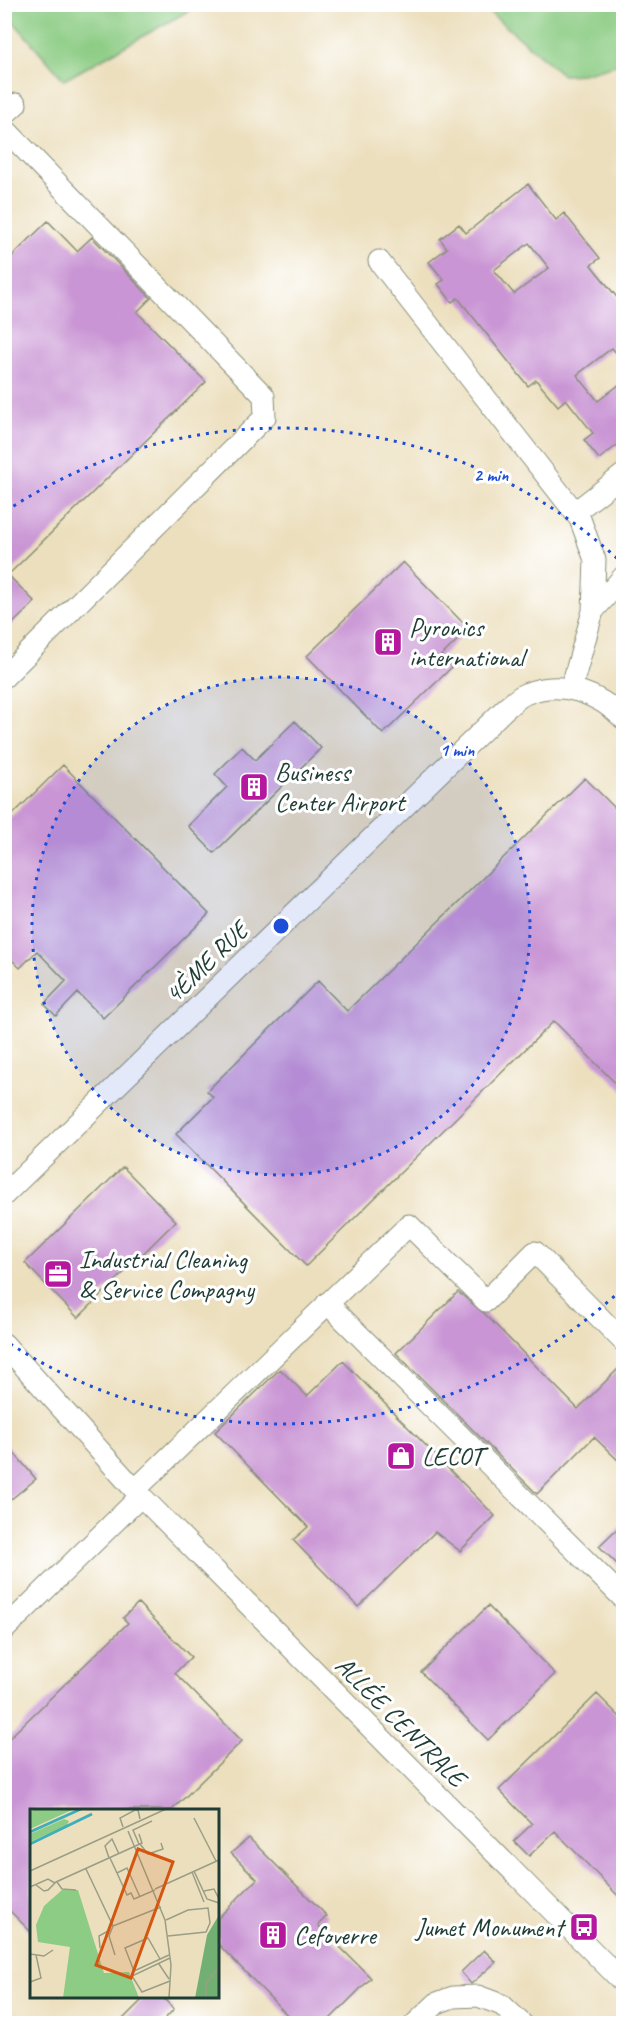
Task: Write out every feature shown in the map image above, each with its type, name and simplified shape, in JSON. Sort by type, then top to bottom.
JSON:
[{"type":"street","points":[[4,128],[264,396],[265,417],[4,676]]},
{"type":"street","points":[[379,261],[580,519],[595,560],[594,611],[571,689]]},
{"type":"street","points":[[574,512],[624,474]]},
{"type":"street","points":[[594,611],[624,576]]},
{"type":"street","name":"4ÈME RUE","points":[[4,1195],[506,708],[524,694],[547,689],[571,689],[594,695],[624,718]]},
{"type":"street","points":[[4,1630],[327,1303],[409,1225],[486,1300],[535,1252],[624,1342]]},
{"type":"street","points":[[327,1303],[624,1599]]},
{"type":"street","name":"ALLÉE CENTRALE","points":[[4,1344],[138,1493],[624,1983]]},
{"type":"street","points":[[416,2024],[437,2003],[453,1997],[478,1996],[502,2005],[522,2024]]},
{"type":"green space","points":[[4,5],[199,5],[64,80],[5,12]]},
{"type":"green space","points":[[481,5],[623,5],[623,63],[582,74],[563,75]]},
{"type":"building","points":[[528,184],[556,220],[564,213],[600,258],[591,265],[624,306],[624,362],[612,348],[577,375],[598,401],[624,381],[624,440],[599,459],[584,440],[593,433],[566,399],[558,406],[536,380],[528,386],[458,298],[452,302],[438,284],[444,280],[429,262],[447,248],[440,239],[459,224],[466,233]],"holes":[[[529,243],[549,268],[514,294],[494,270]]]},
{"type":"building","points":[[48,221],[77,251],[92,237],[151,298],[137,312],[206,382],[8,575],[35,602],[4,632],[4,264]]},
{"type":"building","name":"Pyronics international","points":[[403,562],[469,629],[441,656],[452,667],[383,734],[307,656]]},
{"type":"building","name":"Business Center Airport","points":[[295,721],[321,748],[214,853],[188,826],[227,787],[215,774],[242,747],[255,760]]},
{"type":"building","points":[[63,765],[209,914],[103,1018],[78,993],[56,1016],[44,1004],[66,981],[37,951],[20,968],[4,952],[4,823]]},
{"type":"building","points":[[585,778],[624,817],[624,1092],[554,1021],[306,1266],[176,1134],[213,1097],[207,1091],[318,981],[347,1011]]},
{"type":"building","points":[[123,1167],[176,1221],[78,1318],[25,1263]]},
{"type":"building","points":[[458,1292],[484,1313],[578,1409],[624,1363],[624,1466],[594,1437],[537,1494],[396,1353]]},
{"type":"building","points":[[343,1361],[495,1516],[460,1551],[435,1532],[358,1607],[293,1540],[308,1527],[215,1432],[280,1369],[307,1396]]},
{"type":"building","points":[[4,1441],[36,1479],[4,1505]]},
{"type":"building","points":[[624,1522],[624,1571],[599,1546]]},
{"type":"building","points":[[138,1603],[191,1657],[175,1673],[242,1741],[173,1809],[30,1809],[30,1931],[4,1905],[4,1743],[128,1623],[123,1618]]},
{"type":"building","points":[[488,1606],[555,1674],[488,1740],[421,1672]]},
{"type":"building","points":[[597,1694],[624,1721],[624,1902],[555,1831],[529,1856],[514,1841],[532,1824],[499,1790]]},
{"type":"building","name":"Cefoverre","points":[[249,1838],[327,1916],[318,1925],[371,1978],[325,2024],[296,2024],[219,1945],[219,1917],[257,1879],[231,1853]]},
{"type":"building","points":[[484,1950],[496,1962],[471,1984],[461,1972]]},
{"type":"building","points":[[144,1998],[163,1998],[174,2009],[160,2024],[118,2024]]},
{"type":"place","name":"Pyronics international","points":[[388,642]]},
{"type":"place","name":"Business Center Airport","points":[[254,787]]},
{"type":"place","name":"Industrial Cleaning & Service Compagny","points":[[58,1274]]},
{"type":"place","name":"LECOT","points":[[401,1456]]},
{"type":"place","name":"Jumet Monument","points":[[584,1927]]},
{"type":"place","name":"Cefoverre","points":[[273,1935]]}]
